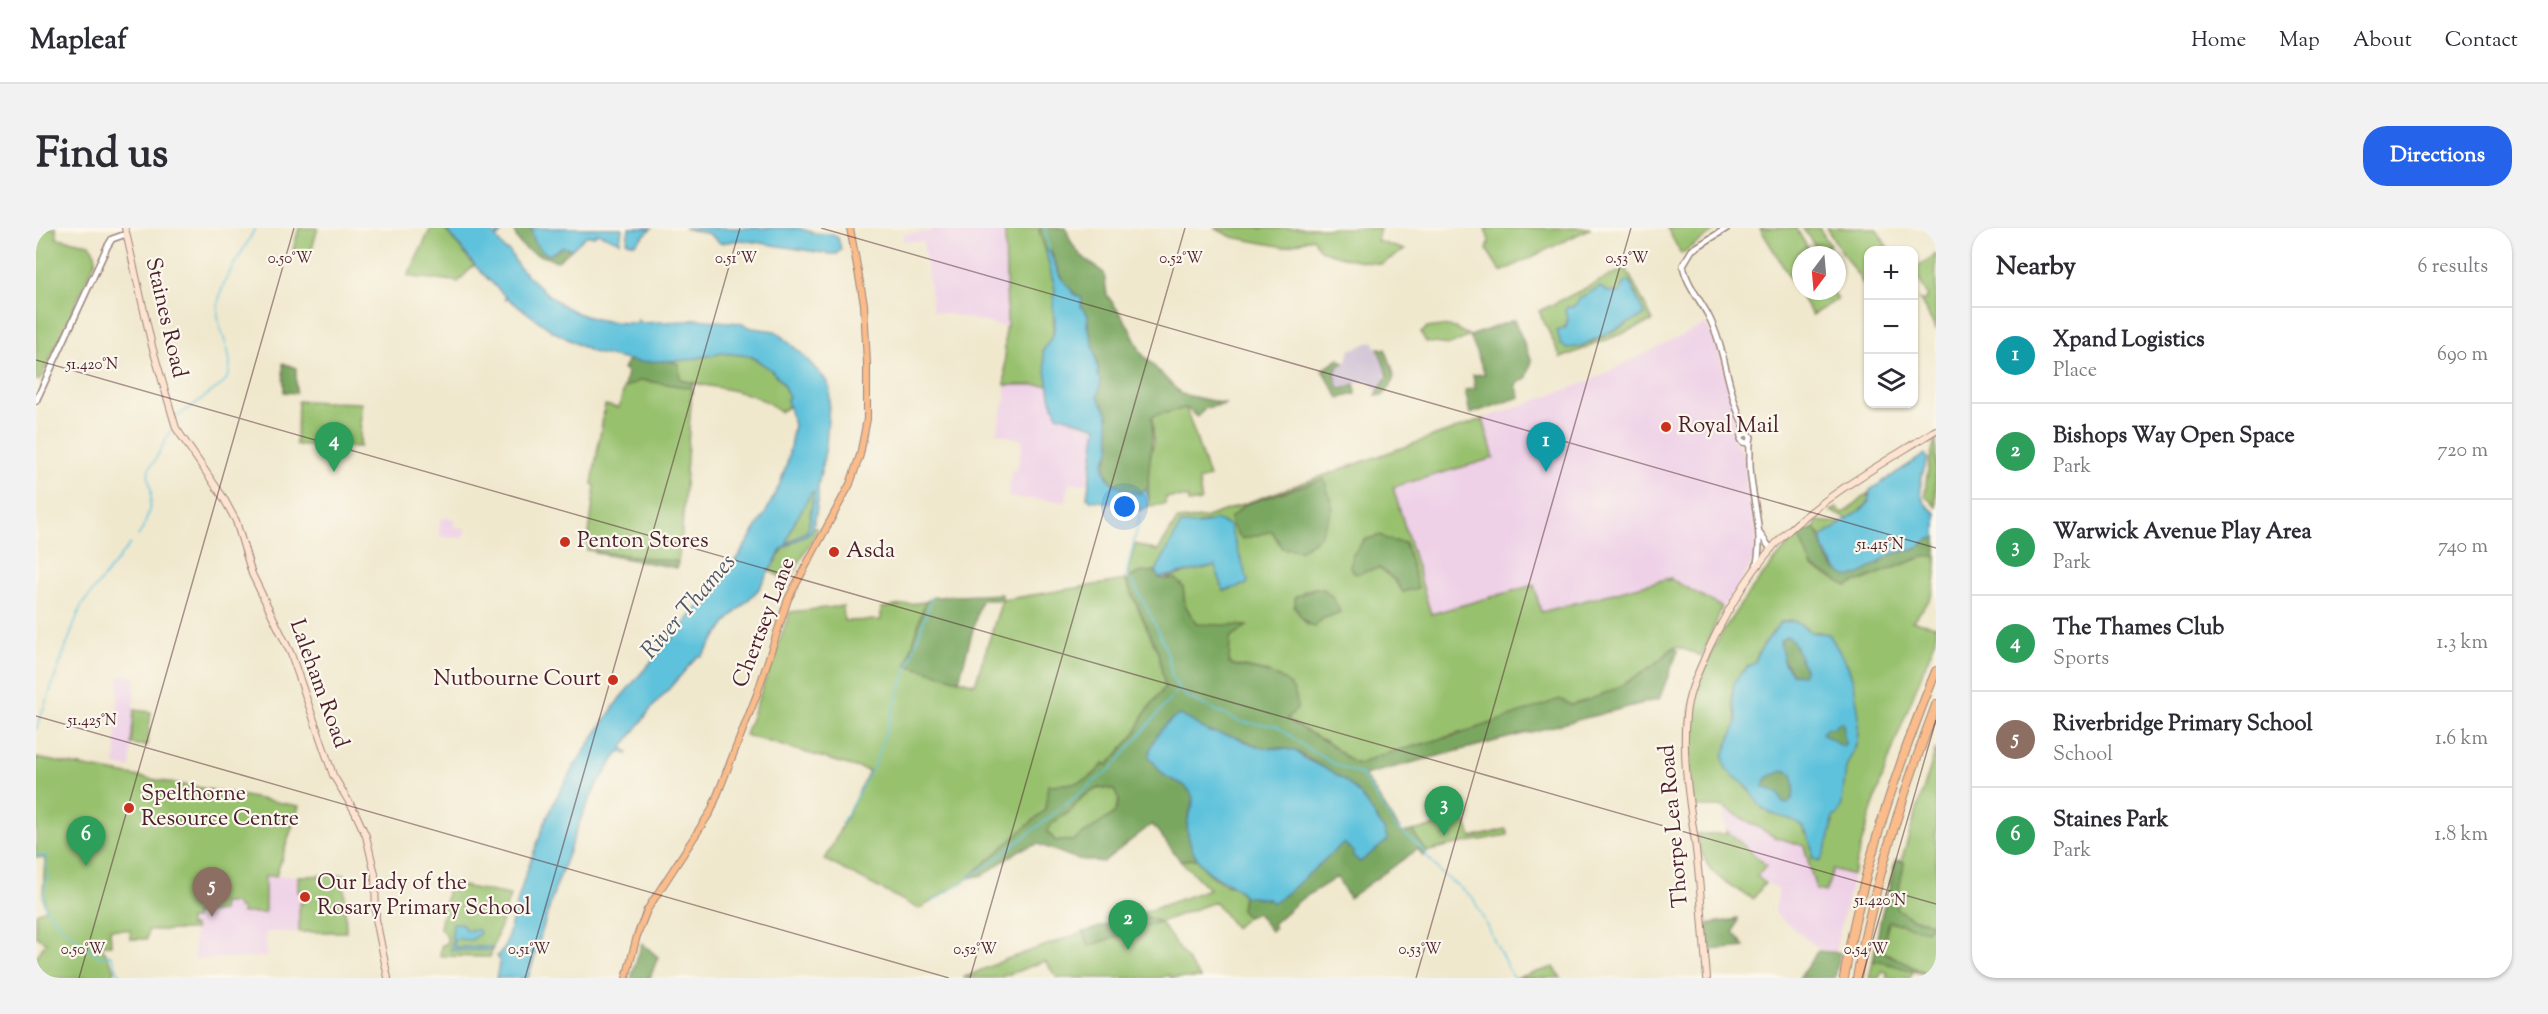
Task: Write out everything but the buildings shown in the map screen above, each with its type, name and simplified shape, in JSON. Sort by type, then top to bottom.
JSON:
[{"type":"highway","points":[[1844,978],[1863,886],[1891,792],[1936,670]]},
{"type":"highway","points":[[1857,978],[1875,896],[1906,789],[1936,705]]},
{"type":"main road","name":"Chertsey Lane","points":[[626,978],[637,936],[647,910],[711,811],[758,694],[788,599],[850,484],[860,455],[867,419],[867,364],[862,296],[850,228]]},
{"type":"main road","name":"Staines Road","points":[[125,231],[172,416]]},
{"type":"main road","name":"Laleham Road","points":[[172,416],[180,435],[223,497],[236,521],[252,574],[291,654],[333,775],[366,836],[375,874],[376,919],[388,978]]},
{"type":"main road","name":"Thorpe Lea Road","points":[[1707,978],[1695,843],[1686,775],[1686,713],[1695,680],[1715,635],[1756,568],[1771,549],[1818,507],[1936,429]]},
{"type":"street","points":[[1727,228],[1686,255],[1683,265],[1686,277],[1716,332],[1737,408],[1747,433],[1742,435],[1741,439],[1748,443],[1750,482],[1760,533],[1756,568]]},
{"type":"street","points":[[36,401],[107,247],[112,239],[125,231]]},
{"type":"street","points":[[1760,533],[1771,549]]},
{"type":"shaded area","points":[[932,228],[1005,229],[1007,327],[933,311],[923,241],[903,241],[903,234],[931,232]]},
{"type":"shaded area","points":[[1705,324],[1714,337],[1726,374],[1736,424],[1734,436],[1744,453],[1747,489],[1756,532],[1755,557],[1731,599],[1722,607],[1670,578],[1541,612],[1534,585],[1431,615],[1393,487],[1494,458],[1483,419],[1590,381]]},
{"type":"shaded area","points":[[1373,341],[1385,365],[1386,381],[1378,391],[1367,380],[1339,388],[1335,379],[1337,367],[1347,361],[1350,350]]},
{"type":"shaded area","points":[[1005,385],[1049,385],[1053,405],[1086,426],[1097,428],[1087,484],[1069,482],[1066,502],[1008,497],[1012,470],[1017,471],[1023,440],[996,433],[1005,401]]},
{"type":"shaded area","points":[[447,517],[454,520],[454,527],[465,528],[464,538],[442,537],[439,533],[440,520]]},
{"type":"shaded area","points":[[124,675],[135,677],[130,768],[115,765],[119,677]]},
{"type":"shaded area","points":[[1723,807],[1775,837],[1804,846],[1817,890],[1833,868],[1853,875],[1835,952],[1818,948],[1774,913],[1779,890],[1757,876],[1766,865],[1726,830]]},
{"type":"shaded area","points":[[344,875],[346,932],[266,932],[266,957],[195,959],[194,930],[160,931],[157,878]]},
{"type":"green space","points":[[36,228],[56,228],[57,238],[89,244],[95,253],[96,260],[40,380],[36,380]]},
{"type":"green space","points":[[299,228],[318,228],[310,255],[293,250]]},
{"type":"green space","points":[[431,228],[444,228],[474,265],[458,282],[408,276]]},
{"type":"green space","points":[[514,228],[532,228],[535,242],[554,253],[562,247],[572,249],[558,261],[536,254],[519,242]]},
{"type":"green space","points":[[996,228],[1041,228],[1055,289],[1053,335],[1043,351],[1049,385],[1005,385],[1005,328],[1007,327],[1005,230]]},
{"type":"green space","points":[[1041,228],[1066,228],[1076,249],[1104,273],[1107,295],[1126,322],[1142,354],[1181,394],[1226,404],[1205,408],[1198,417],[1186,408],[1152,416],[1148,488],[1141,494],[1119,488],[1106,473],[1105,465],[1110,452],[1108,416],[1098,396],[1097,362],[1088,315],[1081,307],[1081,298],[1062,278],[1051,251],[1046,252],[1039,230]]},
{"type":"green space","points":[[1214,228],[1380,228],[1377,241],[1405,250],[1381,264],[1346,258],[1320,250],[1313,238],[1284,247],[1232,237]]},
{"type":"green space","points":[[1485,228],[1591,228],[1501,272],[1487,250],[1489,241]]},
{"type":"green space","points":[[1667,228],[1719,228],[1681,254]]},
{"type":"green space","points":[[1760,228],[1796,228],[1807,246],[1792,246],[1792,282]]},
{"type":"green space","points":[[1819,228],[1830,245],[1815,246],[1803,229]]},
{"type":"green space","points":[[1826,228],[1876,228],[1887,246],[1864,246],[1864,285],[1846,258],[1846,246],[1838,246]]},
{"type":"green space","points":[[1936,254],[1936,329],[1919,299],[1923,301],[1928,296],[1918,277],[1918,267]]},
{"type":"green space","points":[[1626,268],[1653,321],[1561,358],[1539,311]],"holes":[[[1629,281],[1645,315],[1590,343],[1563,330],[1568,321],[1565,311],[1602,288],[1608,292],[1619,293]]]},
{"type":"green space","points":[[1803,300],[1836,300],[1812,315]]},
{"type":"green space","points":[[1514,320],[1532,361],[1527,377],[1516,385],[1520,397],[1470,414],[1465,390],[1475,389],[1473,375],[1485,374],[1470,336]]},
{"type":"green space","points":[[1441,326],[1455,328],[1470,336],[1450,345],[1426,342],[1421,333],[1427,328]]},
{"type":"green space","points":[[1378,348],[1385,349],[1394,374],[1392,384],[1382,396],[1376,395],[1388,376]]},
{"type":"green space","points":[[722,353],[749,356],[770,368],[782,382],[789,397],[789,406],[780,412],[770,404],[745,393],[680,379],[678,365],[669,360],[687,360]]},
{"type":"green space","points":[[1339,359],[1344,363],[1337,367],[1335,373],[1339,388],[1355,384],[1356,394],[1339,398],[1322,370]]},
{"type":"green space","points":[[628,360],[668,360],[678,364],[680,379],[694,384],[692,388],[641,380],[624,388],[627,371],[623,369]]},
{"type":"green space","points":[[283,363],[296,368],[296,393],[284,392]]},
{"type":"green space","points":[[641,380],[692,388],[678,562],[587,550],[595,486],[592,484],[605,405],[619,408],[624,388]]},
{"type":"green space","points":[[298,401],[361,403],[360,447],[296,445]]},
{"type":"green space","points":[[1186,408],[1209,477],[1199,480],[1200,501],[1188,503],[1188,498],[1166,497],[1165,504],[1149,506],[1148,466],[1154,441],[1152,416]]},
{"type":"green space","points":[[1483,419],[1494,458],[1393,487],[1431,614],[1534,585],[1541,612],[1670,578],[1667,581],[1671,579],[1722,607],[1702,656],[1674,647],[1656,664],[1617,688],[1590,700],[1469,730],[1377,756],[1360,764],[1352,762],[1330,744],[1292,723],[1287,717],[1297,709],[1269,672],[1229,664],[1229,638],[1237,634],[1196,624],[1185,605],[1183,587],[1176,579],[1166,578],[1215,565],[1224,591],[1247,584],[1228,525],[1206,522],[1195,525],[1181,524],[1156,571],[1138,573],[1130,578],[1128,570],[1135,544],[1158,551],[1177,520],[1204,518]],"holes":[[[1324,479],[1320,536],[1301,550],[1282,548],[1272,531],[1242,539],[1300,488]],[[1388,540],[1405,543],[1403,592],[1393,579],[1381,570],[1352,556]],[[1315,588],[1324,589],[1340,612],[1307,625],[1294,606],[1304,591]]]},
{"type":"green space","points":[[1936,436],[1936,507],[1925,495]]},
{"type":"green space","points":[[1324,479],[1333,508],[1320,536],[1301,550],[1282,548],[1272,531],[1242,539],[1232,526],[1230,518],[1246,504]]},
{"type":"green space","points":[[814,492],[808,530],[787,544],[791,529],[811,493]]},
{"type":"green space","points":[[1868,493],[1869,502],[1849,520],[1831,511],[1837,508],[1844,513]]},
{"type":"green space","points":[[1817,521],[1844,523],[1822,537],[1814,528]]},
{"type":"green space","points":[[813,527],[818,529],[789,581],[769,571],[784,548],[812,531]]},
{"type":"green space","points":[[1814,528],[1835,570],[1878,564],[1885,557],[1919,546],[1929,538],[1936,538],[1936,556],[1922,557],[1847,586],[1812,567],[1798,534]]},
{"type":"green space","points":[[1798,534],[1812,567],[1847,586],[1923,557],[1936,556],[1933,592],[1926,605],[1912,621],[1936,626],[1936,639],[1890,756],[1870,814],[1853,875],[1833,869],[1826,892],[1816,890],[1804,846],[1775,837],[1723,807],[1693,807],[1689,733],[1695,692],[1703,670],[1725,628],[1752,589]],"holes":[[[1794,621],[1811,632],[1820,632],[1847,664],[1856,702],[1856,745],[1847,763],[1843,794],[1839,808],[1832,819],[1833,823],[1823,856],[1813,854],[1810,841],[1800,823],[1763,809],[1723,756],[1736,726],[1732,696],[1737,678],[1756,662],[1762,647],[1781,622]]]},
{"type":"green space","points":[[1381,535],[1388,540],[1405,543],[1418,588],[1403,592],[1395,580],[1380,568],[1355,574],[1350,566],[1352,556],[1364,540]]},
{"type":"green space","points":[[595,551],[678,562],[677,568],[595,553]]},
{"type":"green space","points":[[1156,571],[1161,579],[1176,579],[1183,587],[1185,605],[1196,624],[1247,626],[1230,638],[1229,664],[1263,671],[1284,680],[1296,696],[1297,709],[1287,718],[1330,744],[1352,762],[1360,764],[1377,756],[1457,735],[1560,699],[1571,705],[1585,701],[1626,683],[1674,647],[1678,651],[1659,699],[1364,775],[1402,833],[1412,831],[1427,852],[1423,856],[1418,849],[1349,898],[1337,877],[1300,900],[1273,924],[1275,928],[1271,931],[1257,913],[1247,917],[1241,910],[1243,896],[1278,900],[1343,842],[1354,852],[1385,835],[1383,828],[1361,796],[1347,782],[1294,750],[1262,748],[1241,739],[1212,733],[1172,719],[1155,740],[1150,759],[1162,773],[1184,785],[1192,795],[1188,828],[1197,859],[1180,860],[1152,824],[1103,862],[1077,859],[1038,844],[1020,850],[983,875],[968,878],[1045,810],[1048,785],[1080,782],[1092,776],[1104,763],[1108,765],[1135,734],[1145,713],[1165,687],[1158,652],[1126,580],[1138,573]],"holes":[[[1100,787],[1114,790],[1119,800],[1115,812],[1073,841],[1056,841],[1047,832],[1052,823],[1071,811],[1082,797]]]},
{"type":"green space","points":[[1125,580],[1158,652],[1165,687],[1145,713],[1135,734],[1108,765],[1104,763],[1092,776],[1080,782],[1048,785],[1045,810],[1035,820],[969,878],[919,909],[825,860],[869,771],[745,735],[790,612],[843,606],[844,621],[881,620],[881,608],[925,602],[907,665],[975,684],[1002,600]]},
{"type":"green space","points":[[1315,588],[1328,593],[1340,612],[1322,619],[1315,627],[1300,615],[1295,597]]},
{"type":"green space","points":[[1002,594],[1002,600],[981,600],[959,680],[907,665],[925,602],[934,597]]},
{"type":"green space","points":[[1787,636],[1793,641],[1805,669],[1802,675],[1793,674],[1783,658],[1781,644],[1782,639]]},
{"type":"green space","points":[[134,710],[151,712],[147,746],[131,744]]},
{"type":"green space","points":[[1843,722],[1845,745],[1843,747],[1822,733],[1826,728],[1834,727]]},
{"type":"green space","points":[[1936,749],[1936,962],[1926,974],[1882,951],[1889,920],[1926,930],[1931,923],[1911,918],[1895,909],[1904,862],[1901,861]]},
{"type":"green space","points":[[36,758],[299,806],[276,876],[265,876],[265,913],[242,913],[242,908],[238,908],[235,903],[223,903],[222,911],[195,914],[195,919],[189,919],[189,926],[194,926],[195,930],[148,930],[147,939],[131,939],[130,930],[110,929],[111,945],[101,945],[115,970],[112,978],[38,978],[36,957],[46,943],[36,936],[36,913],[46,909],[43,894],[45,858],[36,857]]},
{"type":"green space","points":[[1785,770],[1792,774],[1794,786],[1794,793],[1788,804],[1783,803],[1779,794],[1763,786],[1768,777]]},
{"type":"green space","points":[[1100,787],[1114,790],[1119,800],[1116,812],[1073,841],[1056,841],[1047,832],[1052,823],[1071,811],[1082,797]]},
{"type":"green space","points":[[1465,820],[1472,838],[1506,829],[1508,835],[1427,852],[1412,831]]},
{"type":"green space","points":[[1726,830],[1766,865],[1757,876],[1765,883],[1753,899],[1723,880],[1704,859],[1696,834],[1726,834]]},
{"type":"green space","points":[[1197,859],[1215,878],[1239,890],[1243,896],[1241,910],[1247,917],[1235,928],[1215,902],[1160,922],[1200,978],[1171,978],[1169,975],[1160,978],[1057,978],[1045,961],[999,978],[963,978],[1007,959],[1084,932],[1089,946],[1158,921],[1139,914],[1209,889],[1180,860]]},
{"type":"green space","points":[[1896,860],[1904,862],[1896,908],[1911,918],[1932,923],[1926,931],[1889,921],[1882,951],[1926,974],[1873,961],[1881,917]]},
{"type":"green space","points":[[344,875],[346,932],[299,932],[299,904],[302,904],[302,893],[298,892],[298,876]]},
{"type":"green space","points":[[452,884],[510,895],[490,957],[440,956],[441,946],[447,943],[447,936],[440,928],[448,888]]},
{"type":"green space","points":[[1139,914],[1159,922],[1089,946],[1084,932]]},
{"type":"green space","points":[[1738,919],[1734,932],[1745,947],[1710,950],[1707,924]]},
{"type":"green space","points":[[642,943],[658,957],[650,978],[631,978]]},
{"type":"green space","points":[[1818,951],[1840,953],[1835,978],[1799,978]]},
{"type":"green space","points":[[1873,961],[1893,963],[1913,972],[1910,978],[1886,978],[1888,973],[1883,971],[1879,978],[1869,978]]},
{"type":"green space","points":[[1554,967],[1561,978],[1515,978]]},
{"type":"water","points":[[445,228],[488,228],[495,236],[500,232],[501,234],[496,238],[533,281],[558,302],[584,316],[600,320],[637,323],[638,320],[640,323],[696,319],[739,323],[752,328],[775,331],[801,353],[825,379],[830,389],[826,446],[812,531],[782,549],[758,590],[730,618],[702,656],[698,656],[650,710],[622,748],[628,752],[627,754],[620,751],[597,784],[581,818],[553,895],[528,978],[496,978],[500,961],[497,956],[504,949],[524,879],[556,798],[620,698],[713,590],[740,554],[779,486],[787,464],[794,425],[787,400],[789,397],[782,382],[770,369],[751,356],[722,353],[687,360],[640,362],[592,352],[551,330],[507,298],[506,300],[505,296],[477,268]],"holes":[[[814,492],[808,530],[787,544],[791,529],[811,493]]]},
{"type":"water","points":[[532,228],[622,228],[620,242],[598,233],[594,236],[586,236],[572,249],[562,247],[549,255],[536,244]]},
{"type":"water","points":[[629,228],[652,228],[635,244],[627,242]]},
{"type":"water","points":[[684,228],[798,228],[818,234],[833,234],[838,238],[841,249],[837,254],[829,254],[742,240],[720,243],[709,234]]},
{"type":"water","points":[[1049,250],[1060,276],[1074,294],[1082,298],[1081,307],[1088,315],[1087,326],[1091,335],[1098,376],[1101,380],[1098,396],[1108,417],[1110,448],[1104,463],[1104,470],[1111,481],[1128,491],[1141,494],[1142,490],[1147,491],[1149,506],[1139,511],[1139,507],[1091,500],[1087,497],[1097,427],[1057,415],[1051,400],[1043,351],[1053,335],[1055,323],[1053,306],[1055,289],[1046,252]]},
{"type":"water","points":[[1629,281],[1645,315],[1579,347],[1567,348],[1561,345],[1557,331],[1566,327],[1567,307],[1574,307],[1580,298],[1600,287],[1608,292],[1619,293]]},
{"type":"water","points":[[1925,454],[1928,459],[1920,488],[1924,502],[1936,513],[1936,538],[1927,540],[1916,548],[1889,556],[1858,575],[1844,575],[1831,562],[1822,537],[1866,506],[1869,502],[1870,490]]},
{"type":"water","points":[[1217,520],[1229,525],[1248,580],[1247,584],[1224,591],[1215,566],[1159,578],[1156,571],[1181,524],[1198,525]]},
{"type":"water","points":[[1794,621],[1811,632],[1829,634],[1848,666],[1854,684],[1859,716],[1857,742],[1846,767],[1842,804],[1839,812],[1832,819],[1829,840],[1820,861],[1812,858],[1811,844],[1804,829],[1794,821],[1775,815],[1761,806],[1750,790],[1728,771],[1724,762],[1724,755],[1737,722],[1732,695],[1734,683],[1744,670],[1755,662],[1762,647],[1780,623]],"holes":[[[1787,636],[1793,641],[1805,669],[1802,675],[1793,674],[1784,664],[1780,641]],[[1840,722],[1843,723],[1845,744],[1843,747],[1822,733],[1826,728],[1834,727]],[[1785,770],[1792,774],[1794,790],[1788,804],[1783,803],[1779,794],[1763,786],[1768,777]]]},
{"type":"water","points":[[1181,715],[1209,732],[1236,737],[1257,747],[1294,750],[1305,759],[1331,771],[1361,796],[1383,828],[1388,840],[1360,862],[1352,855],[1354,852],[1343,843],[1273,903],[1268,899],[1243,896],[1236,888],[1209,872],[1198,860],[1187,829],[1193,797],[1182,784],[1164,775],[1149,758],[1159,732],[1175,717]]},
{"type":"water","points":[[453,923],[461,923],[466,930],[479,930],[480,933],[472,940],[454,939],[454,947],[492,947],[491,950],[451,950]]},
{"type":"waterway","points":[[178,416],[224,383],[228,375],[230,367],[228,350],[218,317],[218,305],[230,271],[255,228]]},
{"type":"waterway","points":[[1045,228],[1049,250]]},
{"type":"waterway","points":[[138,536],[146,520],[151,501],[149,468],[171,430]]},
{"type":"waterway","points":[[1140,515],[1126,577],[1133,582],[1155,624],[1167,652],[1172,677],[1179,689],[1187,697],[1241,722],[1277,726],[1305,747],[1334,764],[1362,775],[1395,826],[1417,844],[1440,872],[1473,898],[1513,978]]},
{"type":"waterway","points":[[36,729],[81,606],[130,544]]},
{"type":"waterway","points":[[841,824],[875,764],[932,597]]},
{"type":"waterway","points":[[931,903],[999,857],[1113,767],[1178,690]]},
{"type":"waterway","points":[[36,855],[46,856],[48,875],[43,898],[45,907],[62,927],[100,957],[111,955],[121,978]]},
{"type":"place","name":"Royal Mail","points":[[1666,427]]},
{"type":"place","name":"The Thames Club","points":[[334,472]]},
{"type":"place","name":"Xpand Logistics","points":[[1546,472]]},
{"type":"place","name":"Penton Stores","points":[[565,542]]},
{"type":"place","name":"Asda","points":[[834,552]]},
{"type":"place","name":"Nutbourne Court","points":[[613,680]]},
{"type":"place","name":"Spelthorne Resource Centre","points":[[129,808]]},
{"type":"place","name":"Warwick Avenue Play Area","points":[[1444,836]]},
{"type":"place","name":"Staines Park","points":[[86,866]]},
{"type":"place","name":"Our Lady of the Rosary Primary School","points":[[305,897]]},
{"type":"place","name":"Riverbridge Primary School","points":[[212,917]]},
{"type":"place","name":"Bishops Way Open Space","points":[[1128,950]]},
{"type":"water label","name":"River Thames","points":[[689,607]]}]
